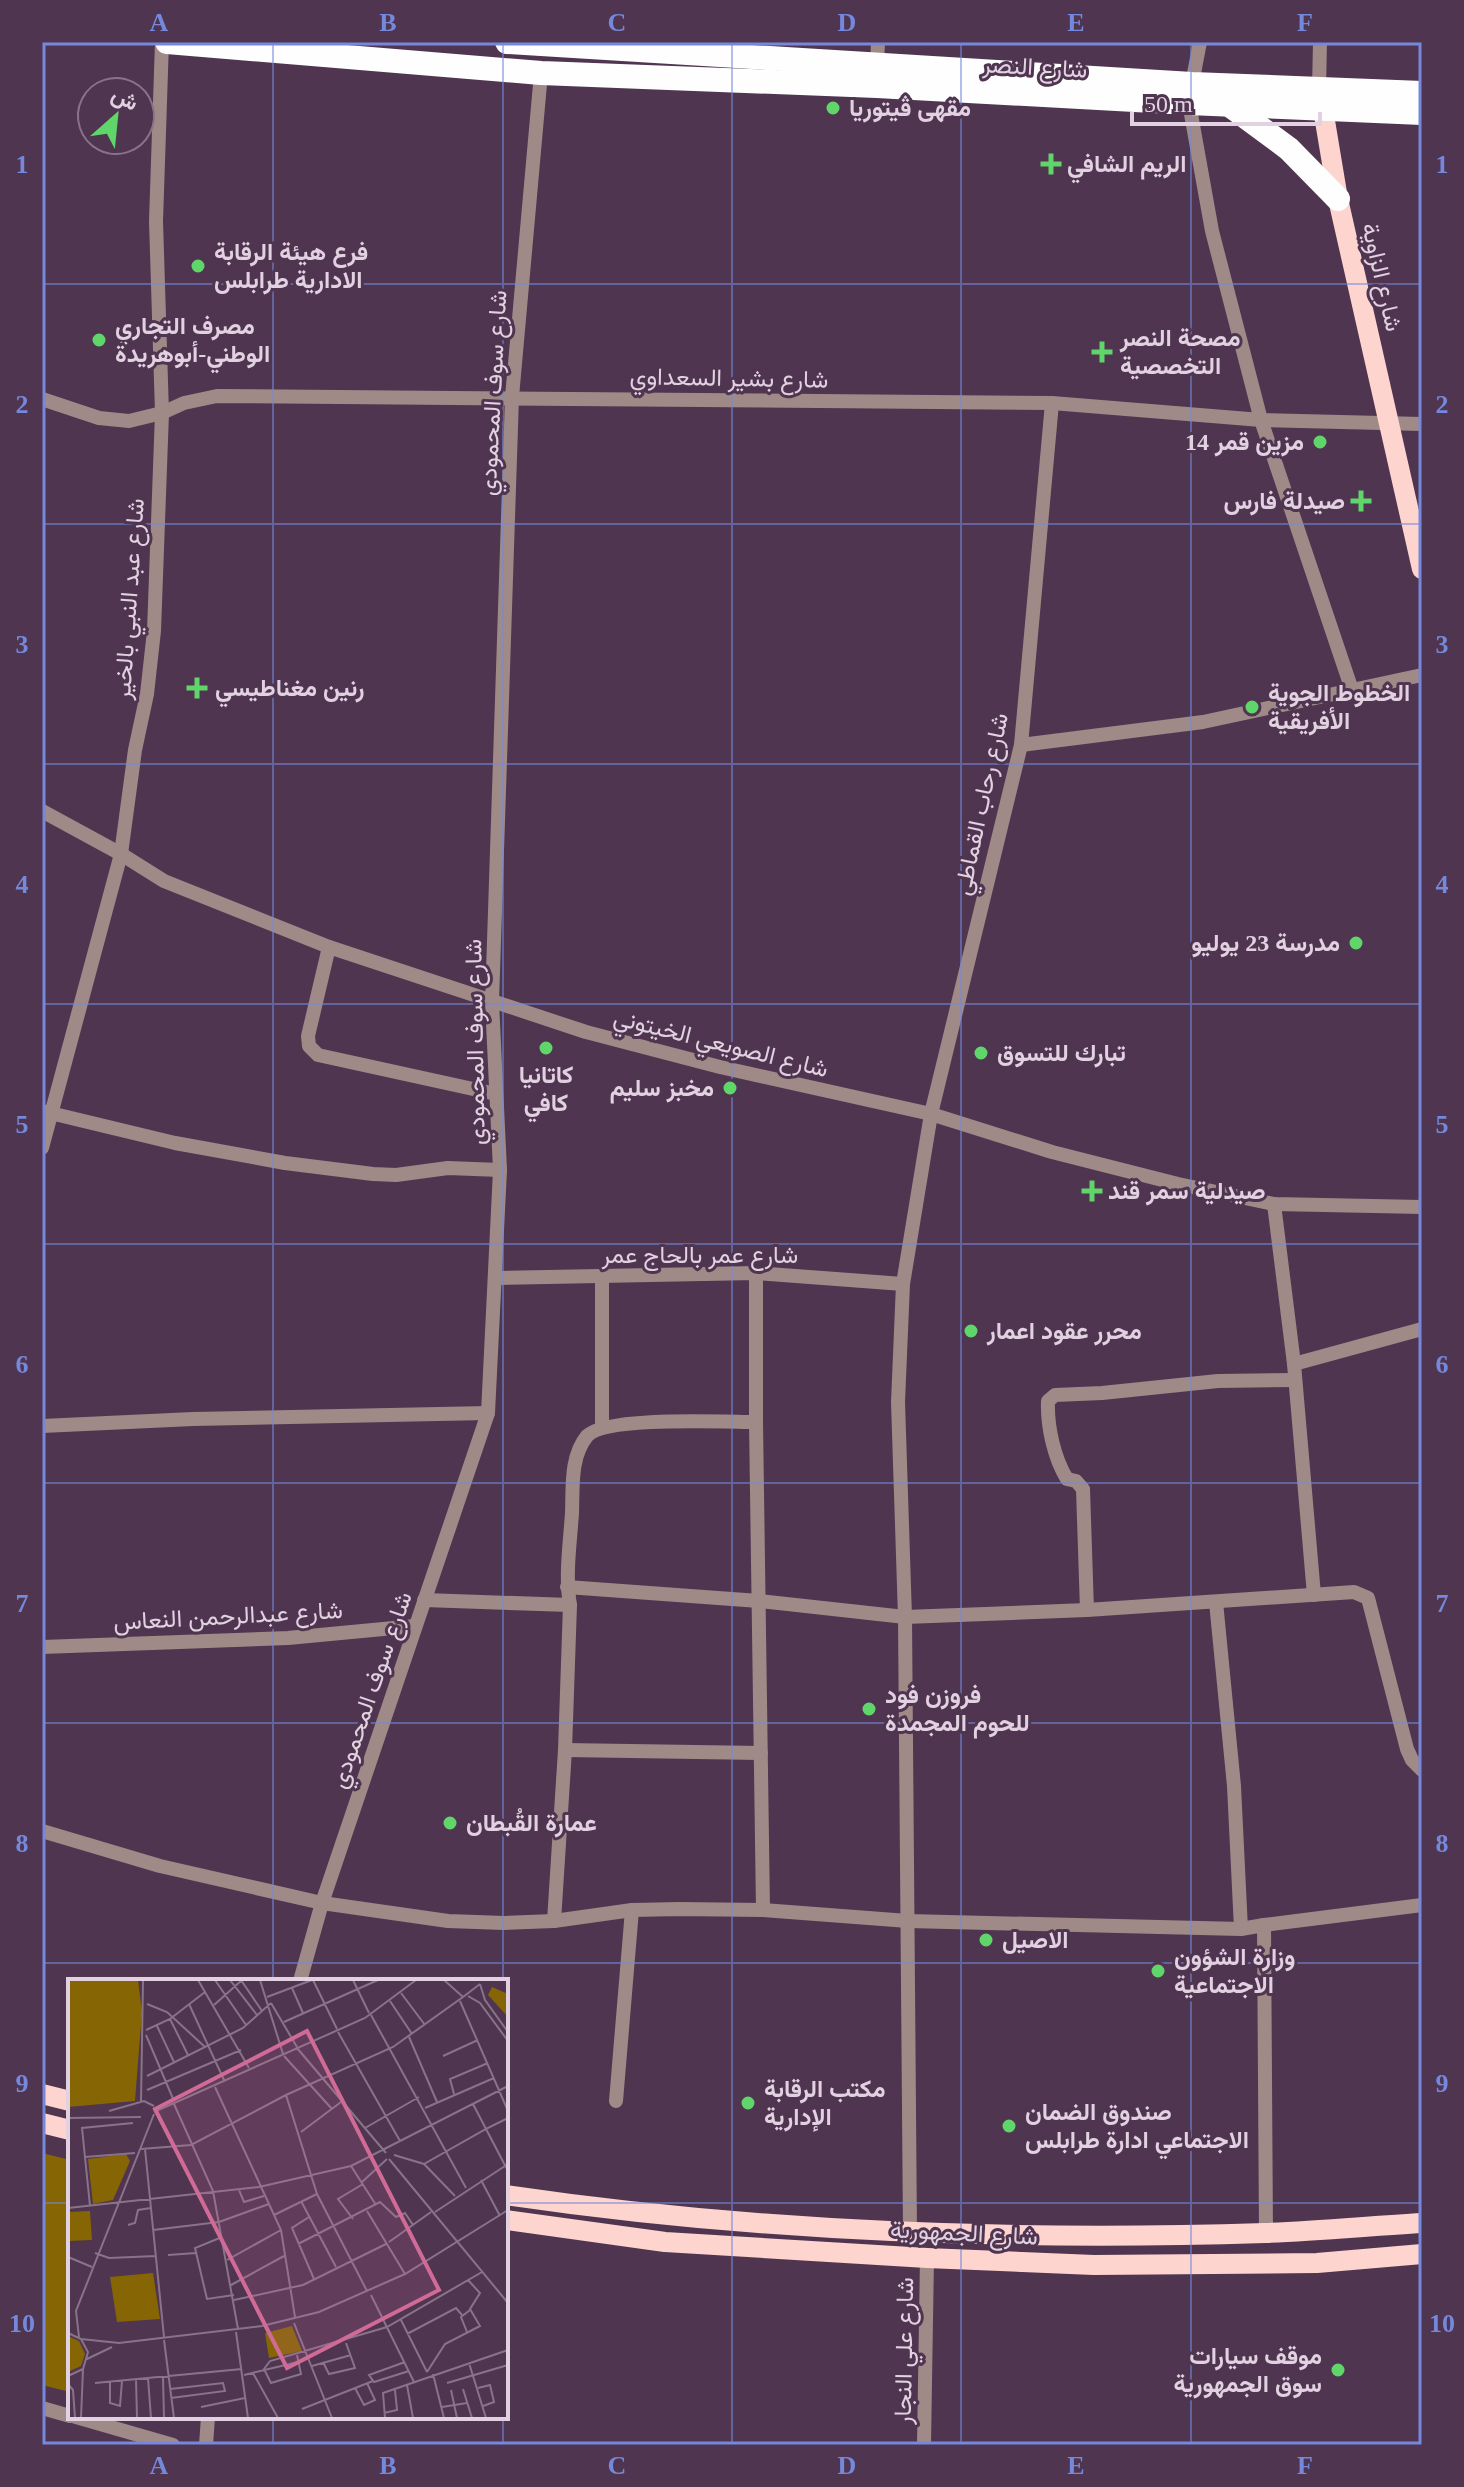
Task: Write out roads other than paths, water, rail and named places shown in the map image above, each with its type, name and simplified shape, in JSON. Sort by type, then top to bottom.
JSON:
[{"type":"highway","name":"شارع النصر","points":[[165,42],[541,73],[1321,99],[1422,113]]},
{"type":"highway","name":"شارع النصر","points":[[507,42],[878,54],[1190,94],[1229,105],[1422,93]]},
{"type":"highway","points":[[1229,105],[1289,149],[1338,199]]},
{"type":"main road","name":"شارع الزاوية","points":[[1321,99],[1338,199],[1422,569]]},
{"type":"main road","points":[[42,2094],[68,2100]]},
{"type":"main road","points":[[42,2123],[68,2130]]},
{"type":"main road","name":"شارع الجمهورية","points":[[508,2195],[672,2216],[910,2233],[1266,2233],[1422,2223]]},
{"type":"main road","name":"شارع الجمهورية","points":[[508,2220],[665,2242],[1094,2265],[1317,2263],[1422,2254]]},
{"type":"street","name":"شارع عبد النبي بالخير","points":[[42,1148],[46,1113],[121,854],[135,750],[147,694],[154,631],[162,413],[156,221],[165,42]]},
{"type":"street","points":[[1200,42],[1190,94],[1212,231],[1261,420],[1352,690]]},
{"type":"street","points":[[1320,42],[1321,99]]},
{"type":"street","name":"شارع سوف المحمودي","points":[[301,1979],[322,1903],[488,1413],[500,1170],[492,1002],[512,397],[541,73]]},
{"type":"street","name":"شارع بشير السعداوي","points":[[42,399],[99,418],[129,421],[217,396],[1052,403],[1261,420],[1422,424]]},
{"type":"street","name":"شارع رحاب القماطي","points":[[910,2233],[905,1617],[898,1402],[903,1284],[931,1114],[1021,745],[1052,403]]},
{"type":"street","points":[[1021,745],[1203,722],[1422,675]]},
{"type":"street","name":"شارع الصويعي الخيتوني","points":[[42,811],[164,881],[329,947],[586,1032],[720,1067],[931,1114],[1052,1152],[1178,1184],[1274,1204],[1422,1207]]},
{"type":"street","points":[[329,947],[308,1036],[309,1046],[318,1055],[496,1094]]},
{"type":"street","points":[[46,1113],[175,1143],[358,1173],[396,1175],[448,1168],[500,1170]]},
{"type":"street","points":[[1274,1204],[1294,1364],[1314,1595]]},
{"type":"street","points":[[756,1273],[763,1910]]},
{"type":"street","name":"شارع عمر بالحاج عمر","points":[[496,1278],[756,1273],[903,1284]]},
{"type":"street","points":[[602,1276],[602,1427]]},
{"type":"street","points":[[1294,1364],[1422,1329]]},
{"type":"street","points":[[1087,1610],[1083,1489],[1076,1481],[1067,1479],[1058,1465],[1048,1401],[1055,1395],[1218,1381],[1295,1380]]},
{"type":"street","points":[[42,1426],[193,1419],[488,1413]]},
{"type":"street","points":[[554,1921],[565,1750],[570,1605],[567,1587],[575,1462],[581,1445],[590,1433],[619,1424],[756,1422]]},
{"type":"street","points":[[567,1587],[759,1601],[905,1617],[1087,1610],[1354,1592],[1368,1598],[1407,1749],[1422,1770]]},
{"type":"street","points":[[424,1600],[570,1605]]},
{"type":"street","points":[[1216,1602],[1234,1786],[1241,1929]]},
{"type":"street","name":"شارع عبدالرحمن النعاس","points":[[42,1647],[288,1638],[415,1626]]},
{"type":"street","points":[[565,1750],[761,1753]]},
{"type":"street","points":[[42,1831],[160,1866],[322,1903],[448,1921],[554,1921],[632,1910],[763,1910],[908,1921],[1241,1929],[1422,1905]]},
{"type":"street","points":[[616,2101],[632,1910]]},
{"type":"street","points":[[1264,1925],[1266,2233]]},
{"type":"street","name":"شارع علي النجار","points":[[924,2445],[927,2258]]},
{"type":"street","points":[[42,2408],[68,2415]]},
{"type":"street","points":[[84,2419],[173,2445]]},
{"type":"street","points":[[206,2445],[208,2419]]},
{"type":"street","points":[[122,2445],[125,2430]]},
{"type":"place","name":"مقهى ڤيتوريا","points":[[833,108]]},
{"type":"place","name":"الريم الشافي","points":[[1051,164]]},
{"type":"place","name":"فرع هيئة الرقابة الادارية طرابلس","points":[[198,266]]},
{"type":"place","name":"مصرف التجاري الوطني-أبوهريدة","points":[[99,340]]},
{"type":"place","name":"مصحة النصر التخصصية","points":[[1102,352]]},
{"type":"place","name":"مزين قمر 14","points":[[1320,442]]},
{"type":"place","name":"صيدلة فارس","points":[[1361,501]]},
{"type":"place","name":"رنين مغناطيسي","points":[[197,688]]},
{"type":"place","name":"الخطوط الجوية الأفريقية","points":[[1252,707]]},
{"type":"place","name":"مدرسة 23 يوليو","points":[[1356,943]]},
{"type":"place","name":"كاتانيا كافي","points":[[546,1048]]},
{"type":"place","name":"تبارك للتسوق","points":[[981,1053]]},
{"type":"place","name":"مخبز سليم","points":[[730,1088]]},
{"type":"place","name":"صيدلية سمر قند","points":[[1092,1191]]},
{"type":"place","name":"محرر عقود اعمار","points":[[971,1331]]},
{"type":"place","name":"فروزن فود للحوم المجمدة","points":[[869,1709]]},
{"type":"place","name":"عمارة القُبطان","points":[[450,1823]]},
{"type":"place","name":"الاصيل","points":[[986,1940]]},
{"type":"place","name":"وزارة الشؤون الاجتماعية","points":[[1158,1971]]},
{"type":"place","name":"مكتب الرقابة الإدارية","points":[[748,2103]]},
{"type":"place","name":"صندوق الضمان الاجتماعي ادارة طرابلس","points":[[1009,2126]]},
{"type":"place","name":"موقف سيارات سوق الجمهورية","points":[[1338,2370]]}]
